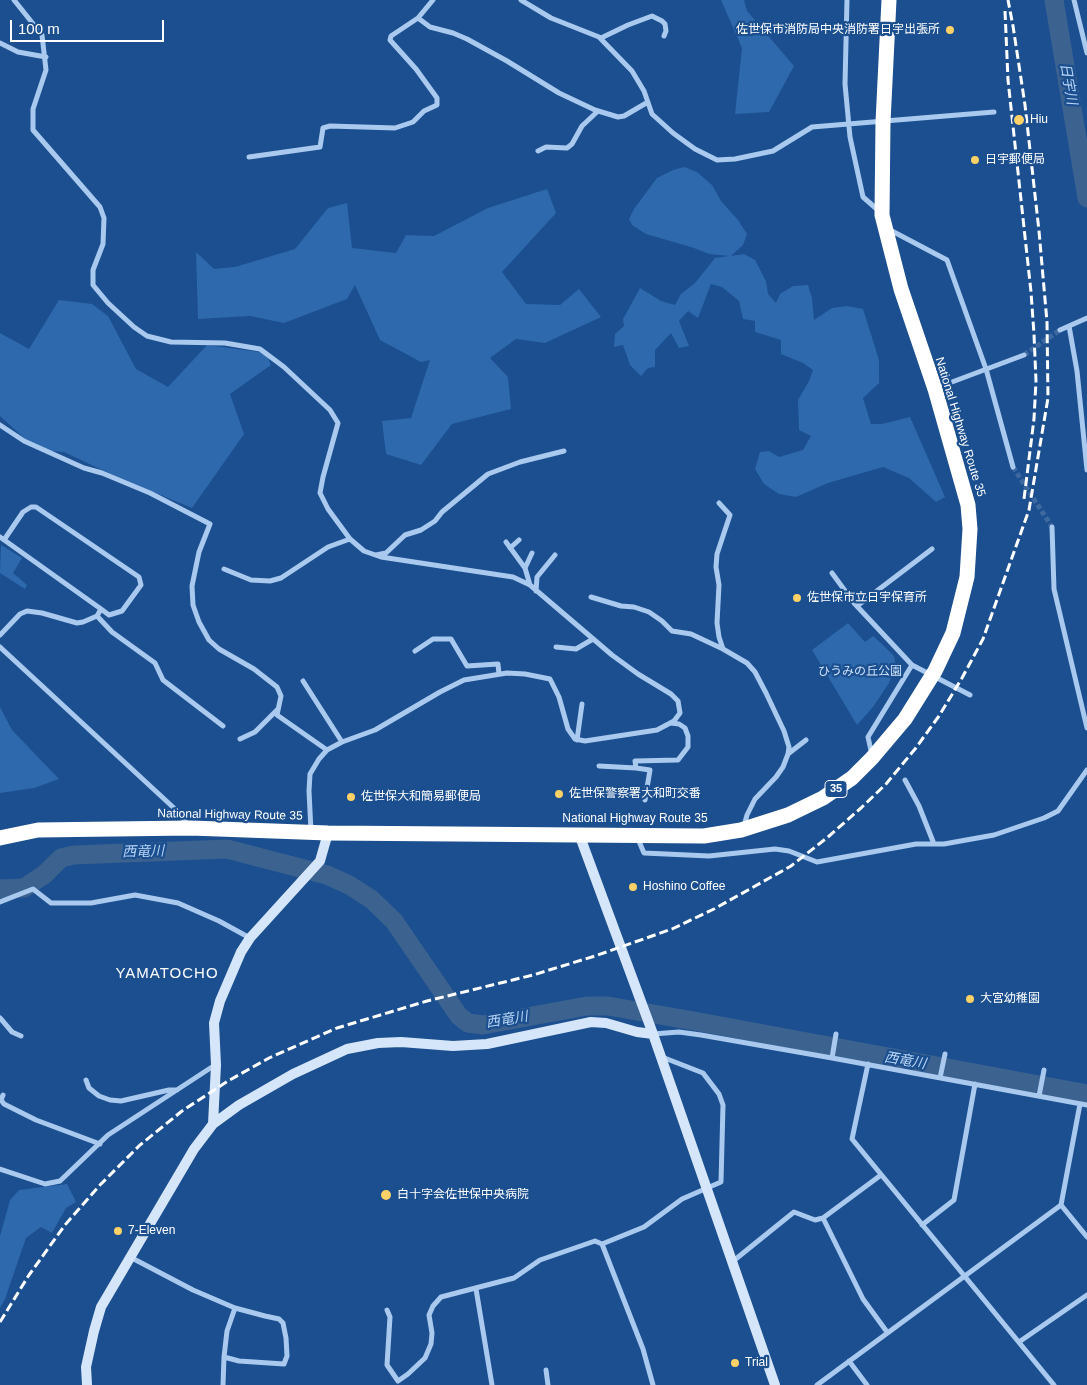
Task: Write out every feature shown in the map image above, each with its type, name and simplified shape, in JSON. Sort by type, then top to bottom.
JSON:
[{"type":"highway","name":"National Highway Route 35","points":[[0,838],[38,830],[191,828],[328,833],[704,836],[744,829],[788,815],[823,798],[852,778],[872,758],[905,719],[934,672],[953,633],[967,577],[970,529],[968,505],[935,389],[901,290],[884,221],[883,122],[889,0]]},
{"type":"street","points":[[14,0],[42,35],[46,58],[46,70],[33,109],[33,130],[100,207],[104,218],[103,244],[93,270],[94,285],[108,303],[146,336],[171,342],[225,343],[260,349],[284,367],[330,410],[338,423],[320,493],[328,509],[350,539],[364,551],[376,555],[513,577],[530,586],[593,639],[632,669],[672,694],[678,700],[680,713],[670,723],[648,732],[585,741],[575,739],[568,729],[559,697],[550,679],[525,674],[499,674],[464,680],[375,730],[342,742],[327,750],[318,759],[310,774],[311,832]]},
{"type":"street","points":[[249,157],[320,147],[323,128],[330,126],[396,128],[413,122],[424,111],[437,105],[437,98],[416,69],[390,40],[391,36],[418,18],[433,0]]},
{"type":"street","points":[[521,0],[551,18],[601,38],[632,71],[644,91],[652,114],[695,150],[717,160],[735,159],[773,151],[812,127],[994,112]]},
{"type":"street","points":[[847,0],[846,84],[850,137],[863,197],[884,221],[947,260],[986,369],[1013,467]]},
{"type":"street","points":[[1074,0],[1087,52]]},
{"type":"street","points":[[601,38],[652,16],[665,24],[666,31],[664,36]]},
{"type":"street","points":[[418,18],[430,27],[467,39],[507,60],[559,93],[598,111],[618,117],[624,116],[648,102]]},
{"type":"street","points":[[0,43],[18,52],[46,58]]},
{"type":"street","points":[[538,151],[546,146],[567,148],[572,144],[582,126],[598,111]]},
{"type":"street","points":[[1060,330],[1087,318]]},
{"type":"street","points":[[1069,326],[1077,371],[1087,470]]},
{"type":"street","points":[[935,389],[1024,355]]},
{"type":"street","points":[[0,425],[24,441],[84,468],[102,473],[150,493],[210,524],[199,552],[192,586],[193,605],[199,622],[209,640],[219,649],[254,669],[277,687],[281,696],[277,715],[327,750]]},
{"type":"street","points":[[376,555],[386,552],[405,536],[421,530],[435,521],[442,512],[488,474],[520,462],[564,451]]},
{"type":"street","points":[[719,503],[730,516],[717,554],[716,567],[720,585],[717,623],[723,649]]},
{"type":"street","points":[[30,507],[36,507],[77,533],[139,578],[141,585],[122,611],[109,615],[101,609],[2,539],[23,512],[30,507]]},
{"type":"street","points":[[1052,527],[1054,589],[1087,728]]},
{"type":"street","points":[[224,569],[251,580],[270,581],[281,578],[323,549],[350,539]]},
{"type":"street","points":[[510,548],[519,540]]},
{"type":"street","points":[[506,542],[525,568],[530,586]]},
{"type":"street","points":[[857,606],[932,549]]},
{"type":"street","points":[[525,568],[532,553]]},
{"type":"street","points":[[536,591],[537,577],[555,555]]},
{"type":"street","points":[[832,573],[857,606],[912,665],[970,695]]},
{"type":"street","points":[[592,597],[648,612],[672,630],[690,634],[734,654],[747,663],[755,672],[784,731],[789,747],[788,754],[776,777],[755,799],[747,815],[744,829]]},
{"type":"street","points":[[0,635],[20,614],[26,611],[42,613],[77,623],[97,616],[101,609]]},
{"type":"street","points":[[97,616],[112,632],[155,662],[163,680],[222,726]]},
{"type":"street","points":[[415,651],[433,639],[451,639],[467,666],[498,664],[499,674]]},
{"type":"street","points":[[556,648],[576,649],[593,639]]},
{"type":"street","points":[[0,647],[152,787],[175,809],[191,828]]},
{"type":"street","points":[[872,758],[868,737],[912,665]]},
{"type":"street","points":[[303,680],[342,742]]},
{"type":"street","points":[[577,740],[582,704]]},
{"type":"street","points":[[240,739],[255,732],[279,708]]},
{"type":"street","points":[[636,768],[635,761],[678,760],[684,754],[688,747],[688,736],[685,728],[679,724],[670,723]]},
{"type":"street","points":[[788,754],[806,740]]},
{"type":"street","points":[[599,766],[650,770],[645,800]]},
{"type":"street","points":[[636,835],[644,853],[709,856],[775,849],[789,851],[817,862],[916,844],[944,844],[994,835],[1051,815],[1058,811],[1087,770]]},
{"type":"street","points":[[905,780],[919,806],[934,844]]},
{"type":"street","points":[[213,1124],[216,1065],[214,1023],[220,1001],[241,952],[250,938],[320,861],[328,833]]},
{"type":"street","points":[[579,834],[662,1057],[775,1385]]},
{"type":"street","points":[[0,902],[33,889],[52,903],[91,903],[135,895],[178,903],[219,921],[250,938]]},
{"type":"street","points":[[0,1018],[12,1032],[21,1036]]},
{"type":"street","points":[[87,1385],[86,1368],[101,1307],[194,1149],[213,1124],[239,1105],[294,1074],[347,1049],[378,1043],[401,1042],[453,1046],[487,1044],[591,1022],[606,1023],[637,1032],[653,1034],[679,1032],[832,1055],[868,1064],[941,1075],[975,1084],[1087,1105]]},
{"type":"street","points":[[832,1055],[836,1036]]},
{"type":"street","points":[[941,1075],[945,1055]]},
{"type":"street","points":[[387,1310],[390,1317],[387,1365],[398,1380],[408,1374],[425,1358],[431,1344],[432,1333],[429,1316],[432,1306],[441,1297],[514,1278],[540,1260],[595,1241],[602,1244],[644,1227],[682,1199],[721,1182],[723,1105],[719,1094],[703,1073],[662,1057]]},
{"type":"street","points":[[868,1064],[852,1139],[1054,1385]]},
{"type":"street","points":[[0,1168],[45,1184],[60,1181],[108,1135],[216,1065]]},
{"type":"street","points":[[1039,1096],[1043,1071]]},
{"type":"street","points":[[86,1080],[89,1088],[99,1096],[110,1100],[121,1101],[169,1090],[178,1090]]},
{"type":"street","points":[[922,1225],[954,1200],[975,1084]]},
{"type":"street","points":[[3,1095],[0,1100],[4,1104],[36,1120],[100,1144]]},
{"type":"street","points":[[817,1385],[963,1276],[1061,1206],[1080,1104]]},
{"type":"street","points":[[732,1262],[794,1212],[815,1220],[823,1218],[881,1175]]},
{"type":"street","points":[[1061,1206],[1087,1236]]},
{"type":"street","points":[[823,1218],[863,1299],[888,1332]]},
{"type":"street","points":[[602,1244],[643,1349],[653,1385]]},
{"type":"street","points":[[130,1257],[193,1290],[235,1308],[279,1318],[283,1323],[287,1356],[284,1364],[239,1361],[224,1357]]},
{"type":"street","points":[[476,1289],[492,1385]]},
{"type":"street","points":[[1019,1342],[1087,1295]]},
{"type":"street","points":[[223,1385],[227,1331],[235,1308]]},
{"type":"street","points":[[849,1361],[867,1385]]},
{"type":"street","points":[[546,1370],[548,1385]]},
{"type":"green space","points":[[721,0],[744,0],[747,11],[794,66],[769,112],[735,114],[742,48]]},
{"type":"green space","points":[[684,167],[697,172],[712,185],[721,201],[738,220],[747,234],[743,245],[731,256],[744,254],[755,260],[766,281],[768,294],[776,303],[780,294],[793,286],[808,285],[812,298],[814,320],[832,308],[847,306],[863,309],[879,360],[879,383],[863,398],[871,424],[882,424],[910,417],[945,497],[936,502],[909,478],[883,467],[828,483],[796,497],[779,494],[764,484],[755,469],[760,452],[769,451],[779,457],[803,450],[811,436],[799,430],[798,400],[813,370],[803,363],[781,354],[781,340],[755,332],[755,321],[743,319],[739,301],[722,287],[711,284],[698,318],[688,311],[679,321],[689,346],[679,348],[671,333],[655,350],[655,367],[648,368],[641,376],[630,365],[623,345],[614,347],[615,334],[624,326],[623,319],[640,288],[661,301],[675,305],[681,294],[695,283],[715,258],[729,256],[709,254],[646,234],[632,225],[629,219],[634,209],[657,178]]},
{"type":"green space","points":[[547,189],[556,213],[502,272],[526,304],[560,305],[579,289],[601,317],[545,343],[516,339],[490,358],[508,377],[511,409],[452,424],[421,465],[386,454],[382,421],[411,418],[430,360],[421,362],[380,340],[355,285],[347,299],[284,323],[250,316],[198,319],[196,252],[214,269],[235,267],[295,249],[328,208],[347,203],[352,248],[396,253],[406,235],[434,236],[488,208]]},
{"type":"green space","points":[[59,300],[92,304],[108,316],[136,369],[168,387],[207,345],[266,353],[271,365],[230,394],[244,434],[192,508],[117,477],[64,452],[37,450],[0,416],[0,333],[29,349]]},
{"type":"green space","points":[[1,545],[22,558],[13,573],[27,585],[25,589],[0,573]]},
{"type":"green space","name":"ひうみの丘公園","points":[[848,623],[865,642],[873,636],[882,644],[894,656],[896,666],[889,683],[873,707],[857,725],[812,650]]},
{"type":"green space","points":[[0,707],[12,730],[59,779],[34,788],[0,793]]},
{"type":"green space","points":[[67,1184],[76,1202],[66,1208],[52,1233],[41,1227],[26,1238],[5,1299],[0,1308],[0,1236],[10,1200],[19,1190]]},
{"type":"waterway","name":"日宇川","points":[[1054,0],[1087,198]]},
{"type":"waterway","name":"西竜川","points":[[0,889],[24,888],[45,874],[61,858],[74,855],[227,849],[327,875],[349,885],[371,899],[394,921],[459,1016],[468,1023],[483,1025],[587,1006],[608,1006],[1087,1094]]},
{"type":"tunnel","points":[[1024,355],[1060,330]]},
{"type":"tunnel","points":[[1013,467],[1052,527]]},
{"type":"railway","points":[[0,1322],[29,1275],[65,1225],[100,1185],[140,1145],[182,1111],[228,1081],[269,1058],[337,1028],[427,1001],[533,975],[595,956],[672,929],[714,909],[791,866],[828,837],[886,784],[915,749],[939,716],[983,639],[1029,510],[1048,398],[1047,322],[1039,231],[1025,105],[1008,0]]},
{"type":"railway","points":[[1005,11],[1008,80],[1031,292],[1036,381],[1034,419],[1024,499]]},
{"type":"place","name":"佐世保市消防局中央消防署日宇出張所","points":[[950,30]]},
{"type":"place","name":"Hiu","points":[[1019,120]]},
{"type":"place","name":"日宇郵便局","points":[[975,160]]},
{"type":"place","name":"佐世保市立日宇保育所","points":[[797,598]]},
{"type":"place","name":"佐世保警察署大和町交番","points":[[559,794]]},
{"type":"place","name":"佐世保大和簡易郵便局","points":[[351,797]]},
{"type":"place","name":"Hoshino Coffee","points":[[633,887]]},
{"type":"place","name":"大宮幼稚園","points":[[970,999]]},
{"type":"place","name":"白十字会佐世保中央病院","points":[[386,1195]]},
{"type":"place","name":"7-Eleven","points":[[118,1231]]},
{"type":"place","name":"Trial","points":[[735,1363]]},
{"type":"district","name":"YAMATOCHO","points":[[167,974]]}]
